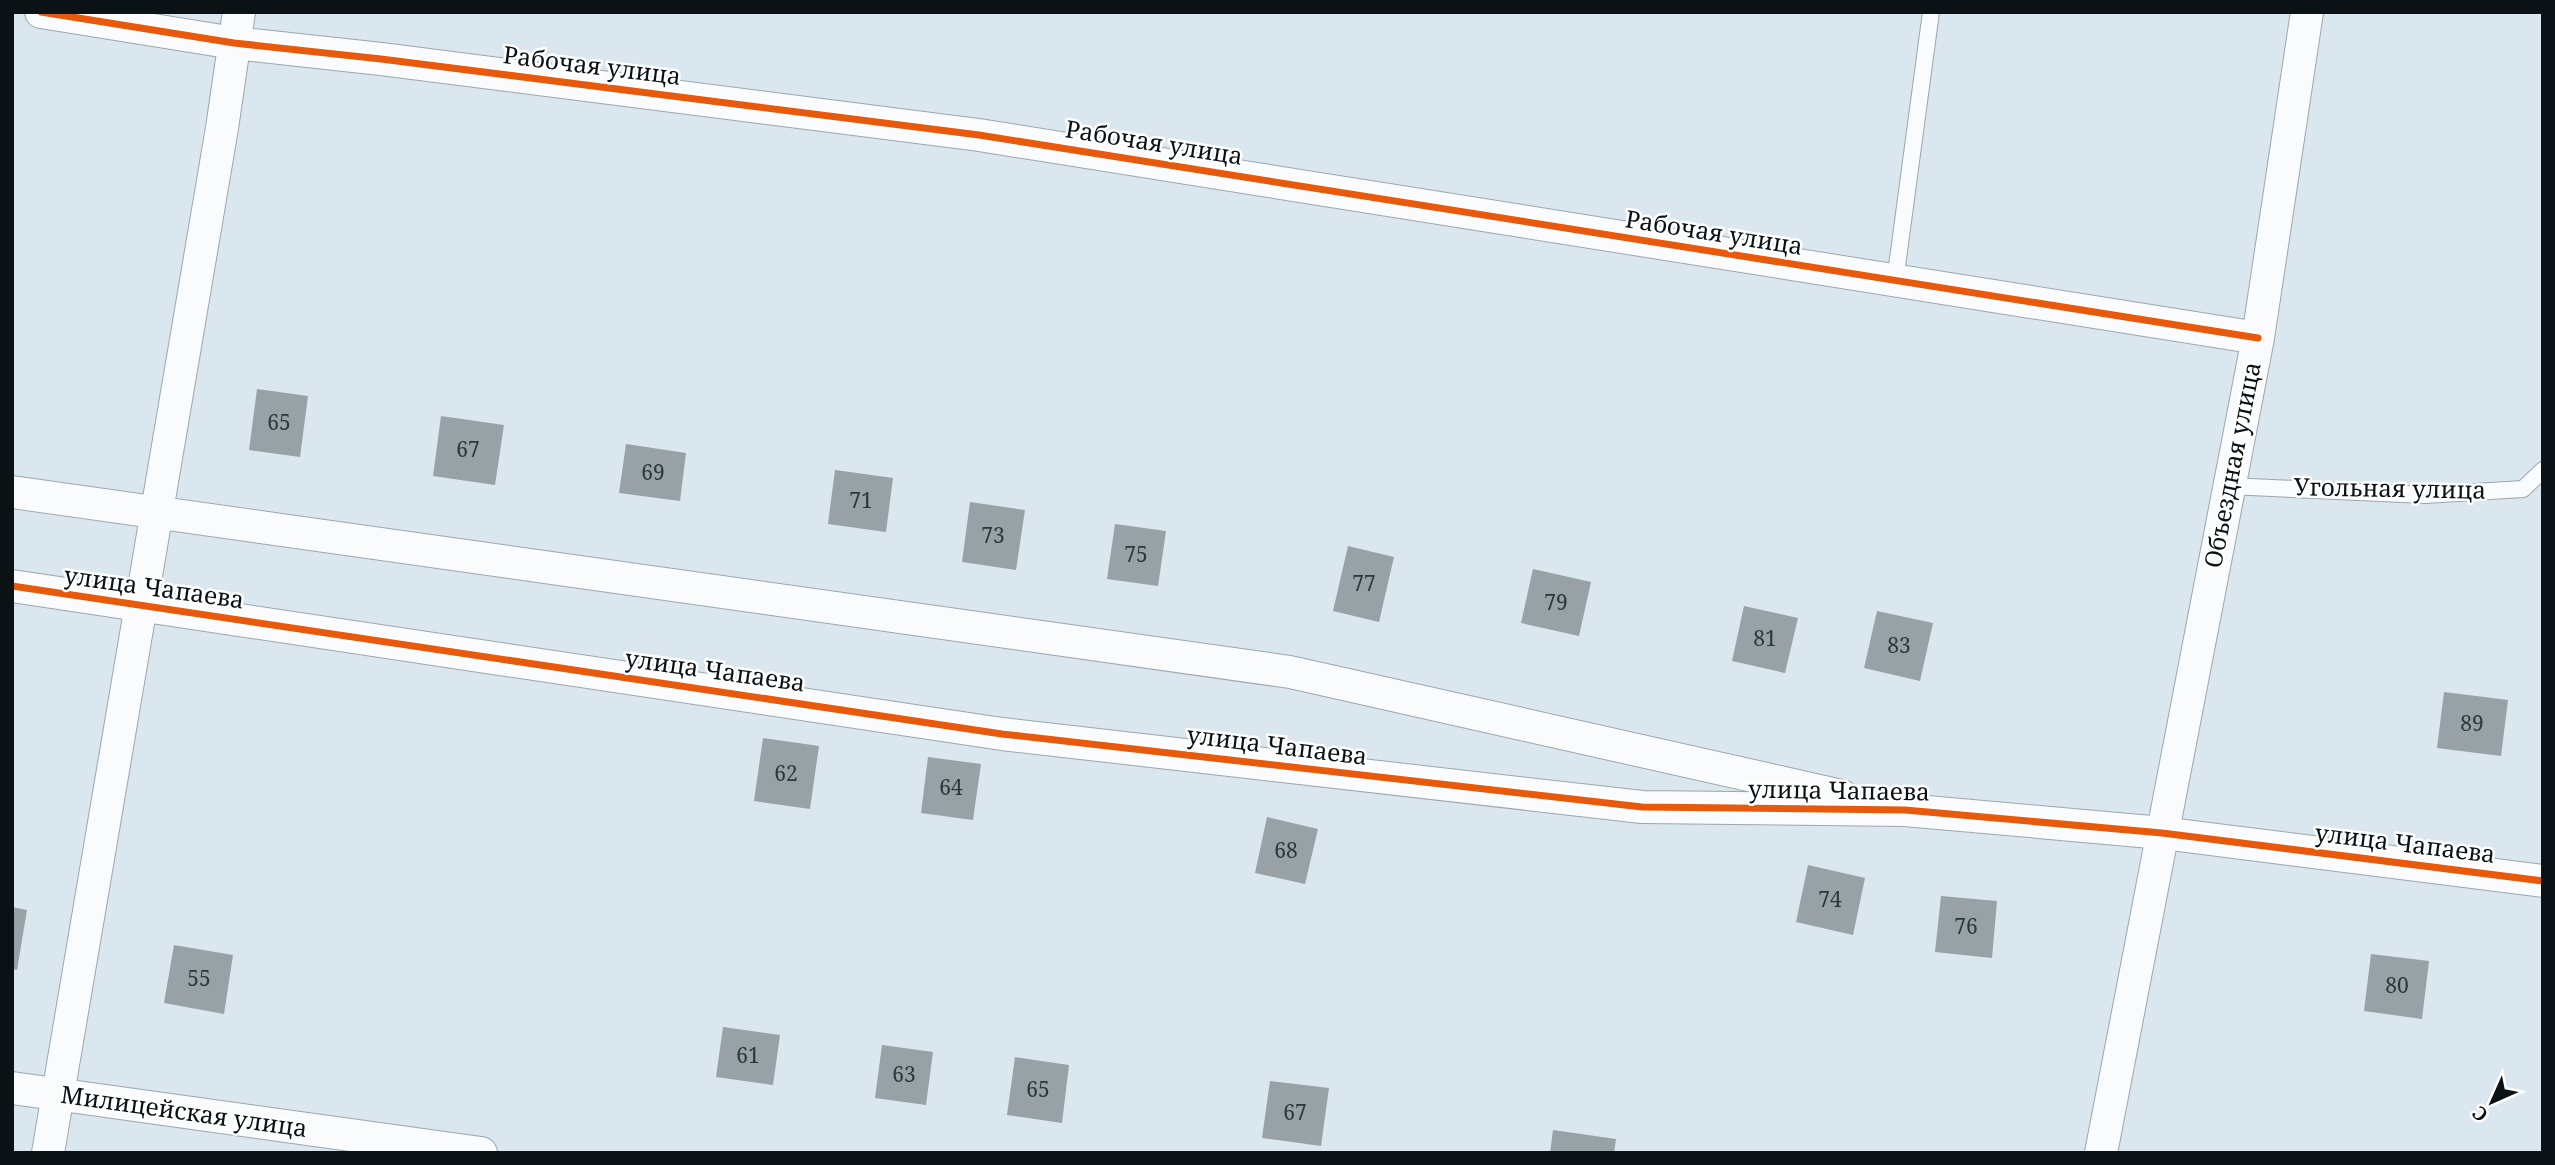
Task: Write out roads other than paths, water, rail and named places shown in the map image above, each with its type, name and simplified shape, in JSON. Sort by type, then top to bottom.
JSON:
[{"type":"street","name":"Рабочая улица","points":[[41,12],[236,27],[381,59],[979,135],[2258,338]]},
{"type":"street","name":"Объездная улица","points":[[2101,1153],[2258,338],[2307,12]]},
{"type":"street","points":[[48,1153],[220,142],[236,27]]},
{"type":"street","name":"улица Чапаева","points":[[12,492],[1290,672],[1905,810]]},
{"type":"street","name":"улица Чапаева","points":[[12,586],[1002,734],[1642,807],[1905,810],[2162,833],[2543,881]]},
{"type":"street","name":"Милицейская улица","points":[[12,1088],[481,1153]]},
{"type":"lane","points":[[1895,281],[1931,12]]},
{"type":"lane","name":"Угольная улица","points":[[2230,486],[2425,495],[2523,489],[2543,470]]}]
